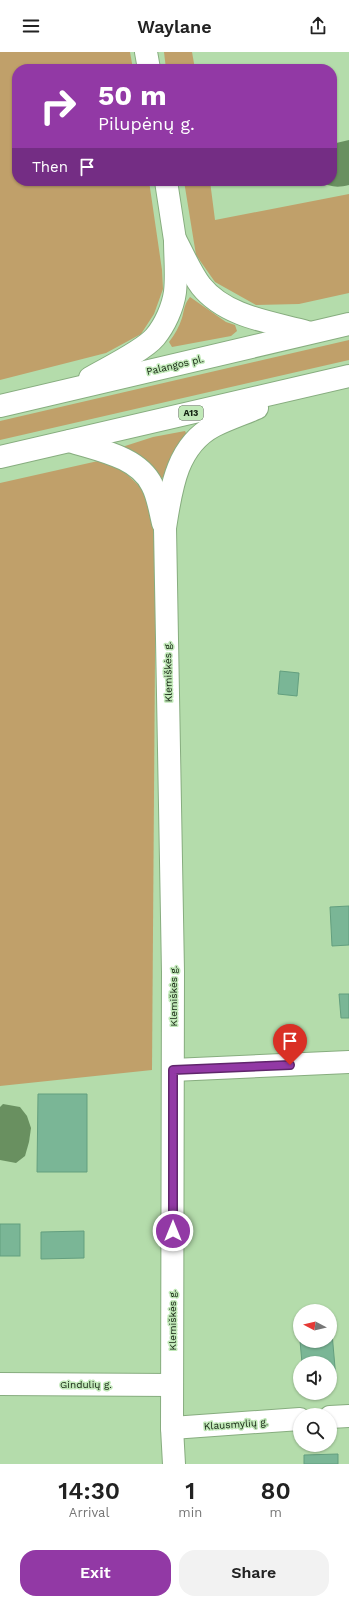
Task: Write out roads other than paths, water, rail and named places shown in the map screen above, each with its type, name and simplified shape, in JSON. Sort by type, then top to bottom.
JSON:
[{"type":"main road","points":[[146,52],[148,64]]},
{"type":"main road","points":[[69,390],[137,351],[155,337],[171,308],[175,292],[175,240],[167,186]]},
{"type":"main road","points":[[175,240],[201,286],[214,300],[231,310],[310,333]]},
{"type":"main road","name":"Palangos pl.","points":[[0,406],[349,324]]},
{"type":"main road","name":"A13","points":[[0,457],[349,376]]},
{"type":"main road","points":[[165,528],[173,481],[178,467],[197,438],[213,426],[314,384]]},
{"type":"main road","points":[[69,441],[114,455],[132,464],[144,473],[152,484],[165,528]]},
{"type":"main road","name":"Klemiškės g.","points":[[165,528],[173,972],[172,1428],[174,1464]]},
{"type":"main road","points":[[173,1070],[349,1062]]},
{"type":"main road","name":"Gindulių g.","points":[[0,1384],[172,1385]]},
{"type":"main road","points":[[337,1417],[349,1416]]},
{"type":"main road","name":"Klausmylių g.","points":[[172,1428],[293,1419]]}]
